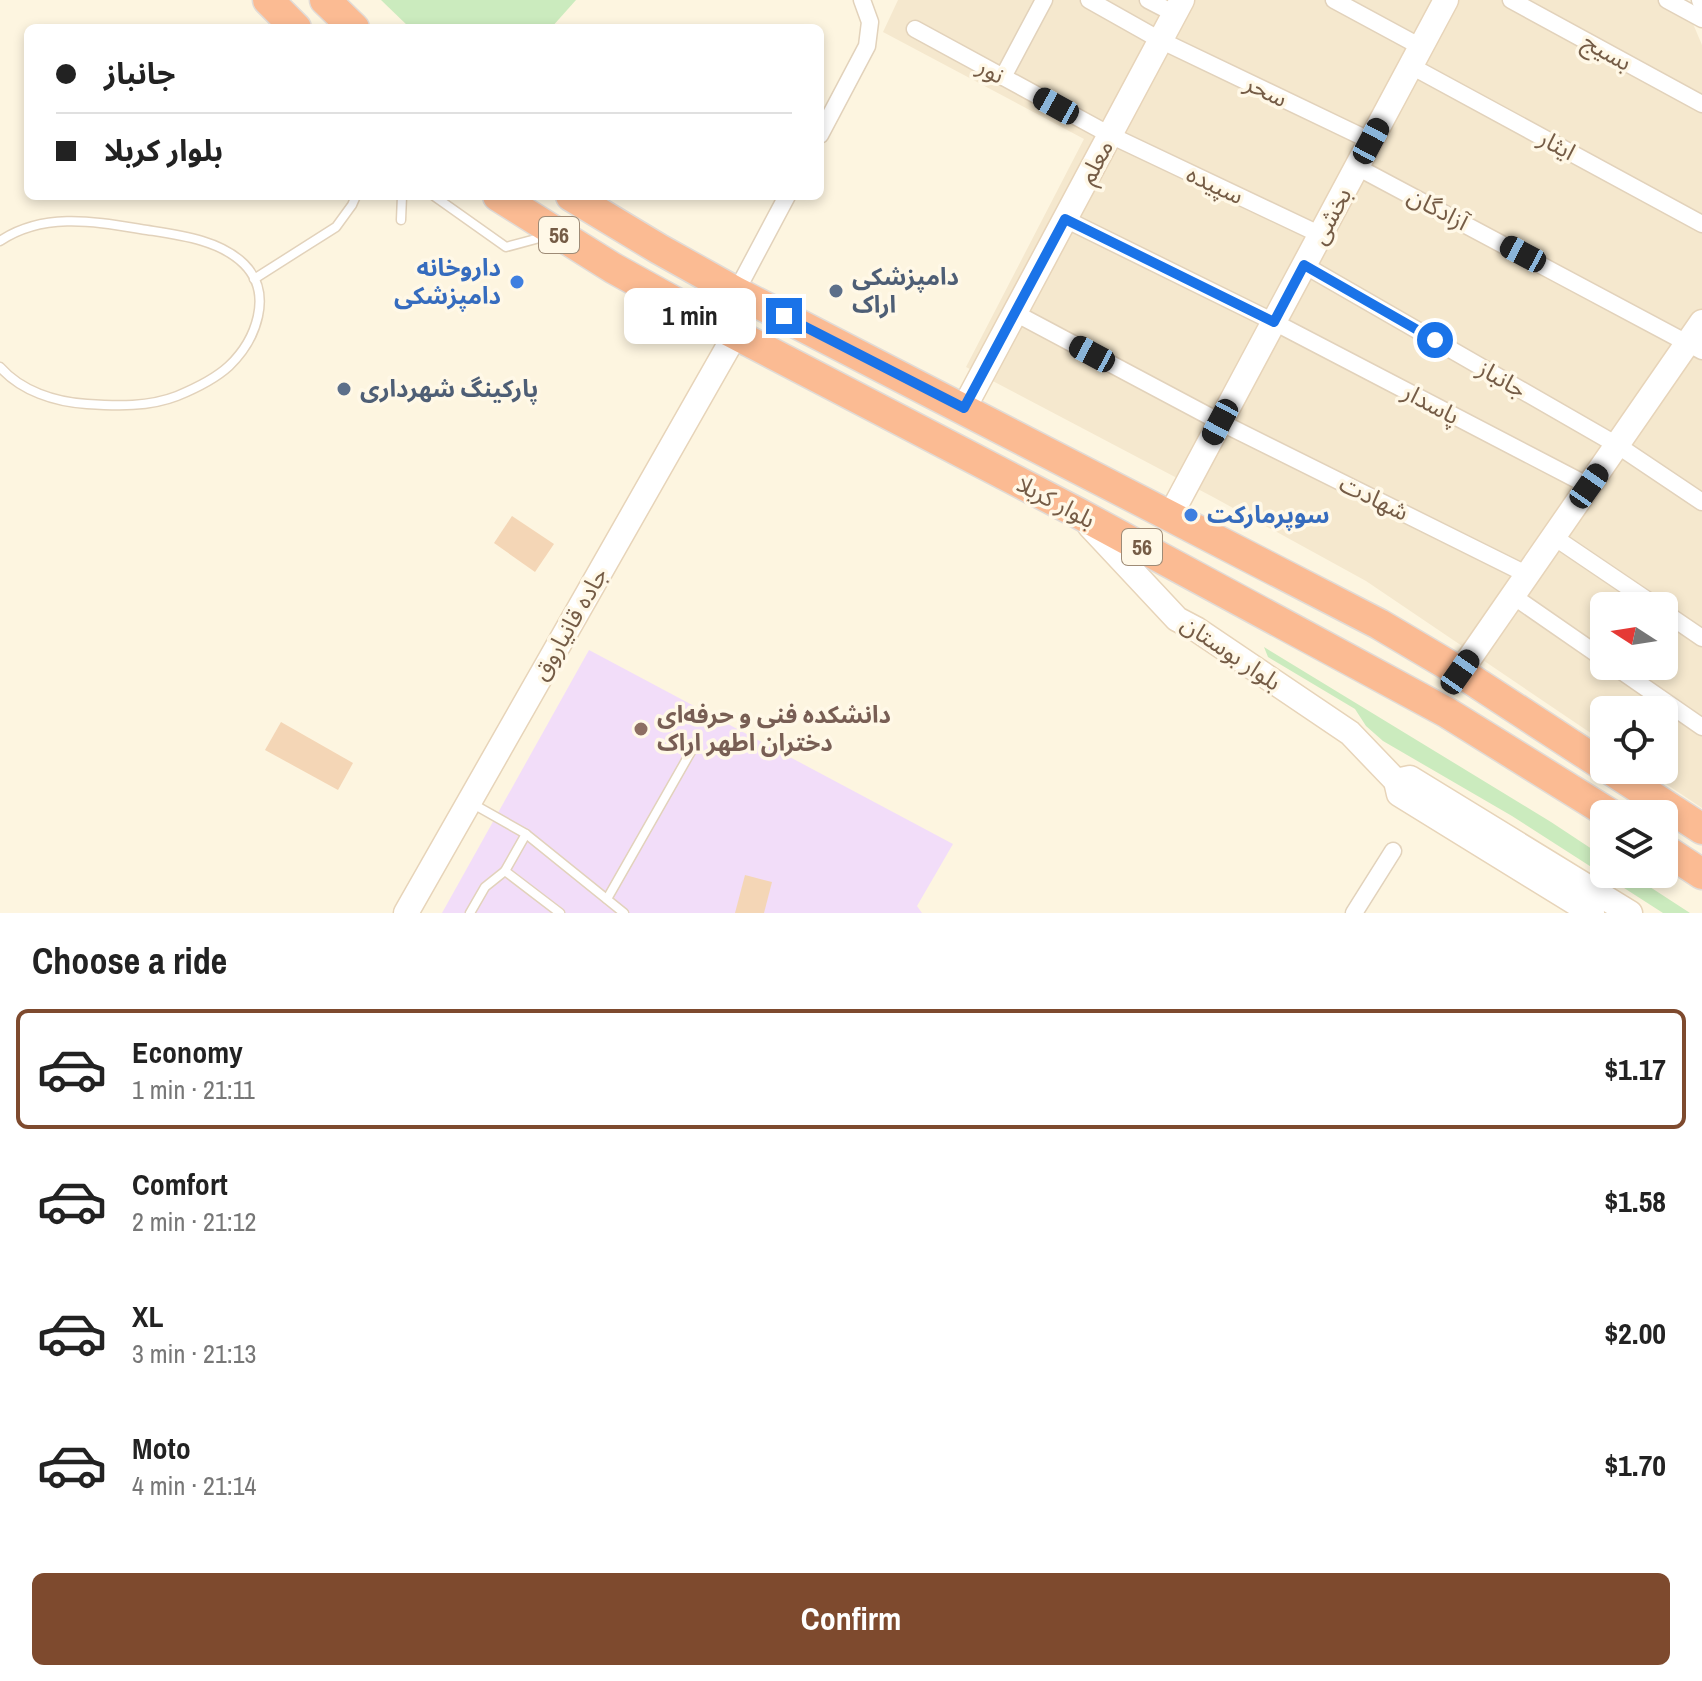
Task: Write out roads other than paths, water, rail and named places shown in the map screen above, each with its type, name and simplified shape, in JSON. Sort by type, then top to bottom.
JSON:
[{"type":"highway","points":[[268,0],[292,24]]},
{"type":"highway","points":[[325,0],[350,24]]},
{"type":"highway","name":"بلوار کربلا","points":[[504,200],[613,268],[735,335],[1078,513],[1446,712],[1590,802]]},
{"type":"highway","name":"56","points":[[578,200],[736,292]]},
{"type":"highway","name":"بلوار کربلا","points":[[736,292],[1379,624],[1460,672],[1590,757]]},
{"type":"highway","points":[[1633,784],[1702,829]]},
{"type":"highway","points":[[1678,858],[1702,874]]},
{"type":"street","points":[[824,127],[867,46],[870,22],[862,0]]},
{"type":"street","points":[[1003,77],[1044,0]]},
{"type":"street","name":"سحر","points":[[1089,0],[1160,40],[1371,141]]},
{"type":"street","points":[[1148,0],[1178,7]]},
{"type":"street","name":"ایثار","points":[[1334,0],[1416,56],[1702,224]]},
{"type":"street","name":"بخشی","points":[[1170,516],[1446,0]]},
{"type":"street","name":"بسیج","points":[[1511,0],[1702,104]]},
{"type":"street","points":[[1667,0],[1702,19]]},
{"type":"street","name":"معلم","points":[[964,408],[1178,7]]},
{"type":"street","name":"نور","points":[[915,29],[1110,135]]},
{"type":"street","name":"سپیده","points":[[1110,135],[1321,235]]},
{"type":"street","name":"آزادگان","points":[[1357,167],[1697,338]]},
{"type":"street","points":[[736,292],[785,200]]},
{"type":"street","name":"پاسدار","points":[[1065,219],[1274,322],[1589,486]]},
{"type":"street","name":"جانباز","points":[[1304,265],[1617,445],[1702,502]]},
{"type":"street","name":"شهادت","points":[[1015,313],[1220,422],[1528,575]]},
{"type":"street","name":"جاده قانیاروق","points":[[406,913],[735,335]]},
{"type":"street","points":[[1460,672],[1617,445],[1697,338]]},
{"type":"street","name":"بلوار بوستان","points":[[1078,513],[1177,619],[1350,733],[1396,781],[1399,794],[1592,913]]},
{"type":"street","points":[[1554,537],[1635,592]]},
{"type":"street","points":[[1513,596],[1590,649]]},
{"type":"street","points":[[1678,622],[1702,638]]},
{"type":"street","points":[[1634,680],[1702,727]]},
{"type":"street","points":[[1396,781],[1410,778],[1630,913]]},
{"type":"street","points":[[1354,913],[1393,851]]},
{"type":"lane","points":[[254,279],[336,227],[354,200]]},
{"type":"lane","points":[[401,220],[402,200]]},
{"type":"lane","points":[[440,200],[506,247],[555,233]]},
{"type":"lane","points":[[0,241],[24,228],[61,220],[96,221],[170,234],[205,243],[233,255],[245,265],[254,279],[261,305],[248,345],[228,367],[175,396],[142,405],[70,403],[32,391],[0,367]]},
{"type":"lane","points":[[607,899],[697,741]]},
{"type":"lane","points":[[469,802],[526,834],[624,913]]},
{"type":"lane","points":[[470,913],[485,887],[505,871],[526,834]]},
{"type":"lane","points":[[505,871],[560,913]]},
{"type":"place","name":"داروخانه دامپزشکی","points":[[517,282]]},
{"type":"place","name":"دامپزشکی اراک","points":[[836,291]]},
{"type":"place","name":"پارکینگ شهرداری","points":[[344,389]]},
{"type":"place","name":"سوپرمارکت","points":[[1191,515]]},
{"type":"place","name":"دانشکده فنی و حرفه‌ای دختران اطهر اراک","points":[[641,729]]}]
